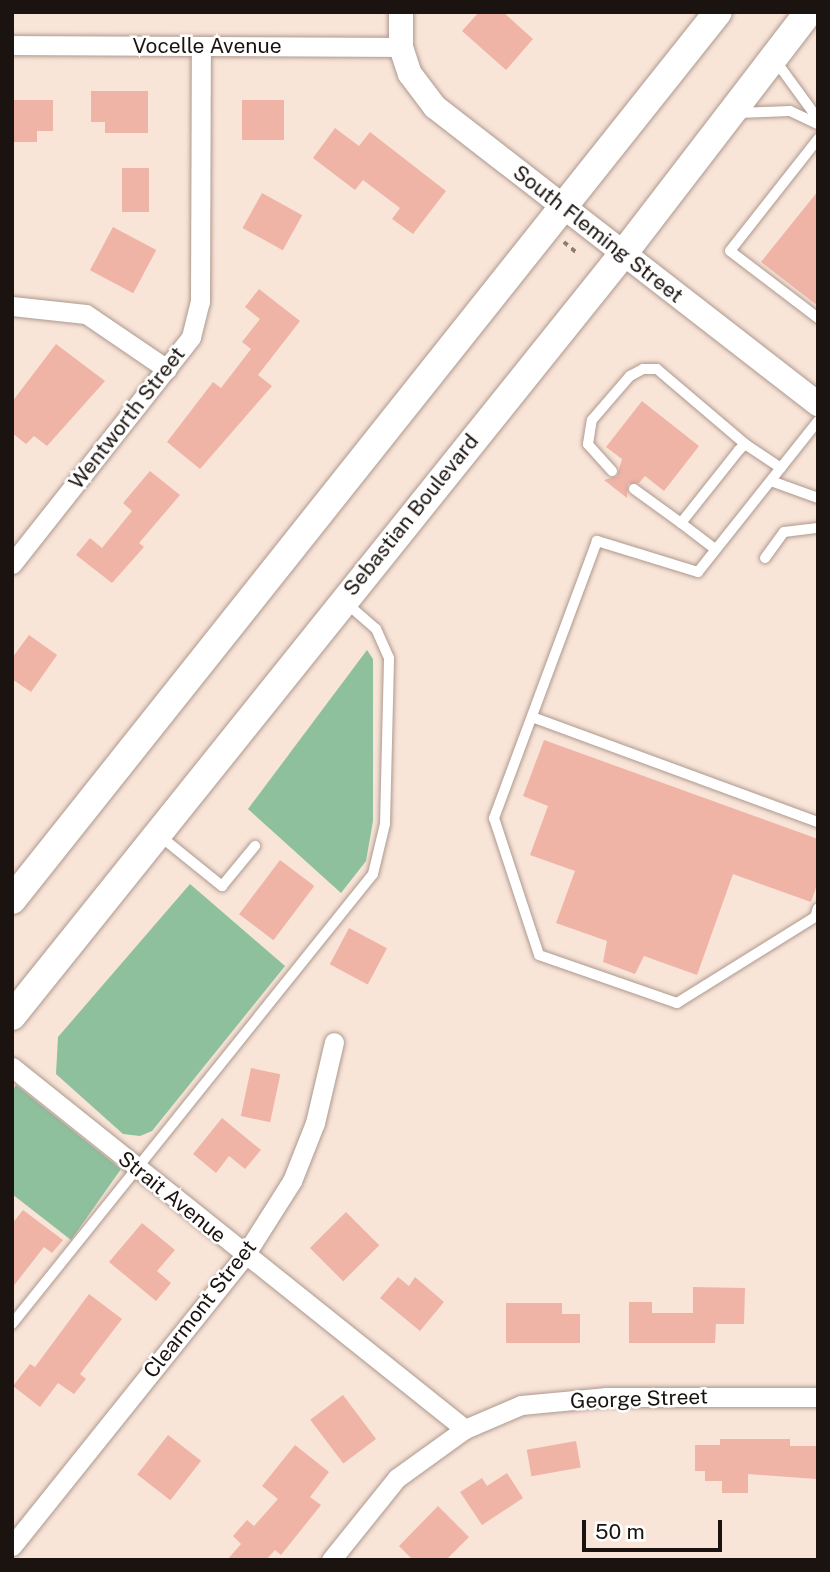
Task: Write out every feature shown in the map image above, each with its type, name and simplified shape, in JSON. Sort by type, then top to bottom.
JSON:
[{"type":"main road","points":[[12,900],[718,12]]},
{"type":"main road","name":"Sebastian Boulevard","points":[[12,1016],[342,600],[622,254],[809,12]]},
{"type":"street","points":[[401,12],[401,47]]},
{"type":"street","name":"Vocelle Avenue","points":[[12,45],[401,47]]},
{"type":"street","name":"Wentworth Street","points":[[12,564],[191,337],[200,302],[201,46]]},
{"type":"street","name":"South Fleming Street","points":[[401,47],[410,74],[435,107],[818,404]]},
{"type":"street","points":[[12,306],[86,314],[167,369]]},
{"type":"street","name":"Clearmont Street","points":[[12,1546],[245,1255],[292,1181],[315,1123],[334,1042]]},
{"type":"street","name":"Strait Avenue","points":[[12,1068],[465,1429]]},
{"type":"street","name":"George Street","points":[[331,1560],[397,1478],[465,1429],[521,1405],[593,1398],[818,1397]]},
{"type":"lane","points":[[774,57],[818,119]]},
{"type":"lane","points":[[730,113],[790,111],[818,124]]},
{"type":"lane","points":[[818,139],[730,251],[818,317]]},
{"type":"lane","points":[[612,471],[588,444],[592,420],[630,376],[643,369],[657,369],[745,444],[781,468]]},
{"type":"lane","points":[[818,421],[698,572],[597,541],[494,818],[539,955],[677,1003],[815,918],[818,908]]},
{"type":"lane","points":[[681,523],[745,444]]},
{"type":"lane","points":[[771,481],[818,498]]},
{"type":"lane","points":[[634,489],[715,549]]},
{"type":"lane","points":[[765,558],[784,532],[818,528]]},
{"type":"lane","points":[[12,1325],[373,874],[380,855],[389,658],[376,629],[342,600]]},
{"type":"lane","points":[[531,717],[818,822]]},
{"type":"lane","points":[[157,833],[222,886],[255,846]]},
{"type":"path","points":[[564,242],[576,252]]},
{"type":"green space","points":[[367,650],[373,659],[373,821],[366,861],[341,893],[248,809]]},
{"type":"green space","points":[[190,884],[285,966],[152,1131],[140,1136],[123,1134],[56,1074],[58,1037]]},
{"type":"green space","points":[[16,1085],[121,1169],[71,1240],[12,1194],[12,1091]]},
{"type":"building","points":[[479,12],[503,12],[533,39],[506,70],[462,31]]},
{"type":"building","points":[[91,91],[148,91],[148,133],[105,133],[105,122],[91,122]]},
{"type":"building","points":[[12,100],[53,100],[53,131],[37,131],[37,142],[12,142]]},
{"type":"building","points":[[242,100],[284,100],[284,140],[242,140]]},
{"type":"building","points":[[335,128],[359,146],[370,132],[446,191],[413,234],[392,219],[400,208],[363,180],[355,190],[313,158]]},
{"type":"building","points":[[122,168],[149,168],[149,212],[122,212]]},
{"type":"building","points":[[818,191],[818,306],[761,262]]},
{"type":"building","points":[[262,193],[302,215],[283,250],[243,228]]},
{"type":"building","points":[[113,227],[156,250],[133,293],[90,270]]},
{"type":"building","points":[[259,289],[300,321],[258,375],[272,386],[200,469],[167,442],[213,382],[221,388],[251,349],[242,342],[260,319],[245,307]]},
{"type":"building","points":[[56,344],[105,381],[47,446],[34,436],[26,444],[12,433],[12,402]]},
{"type":"building","points":[[642,401],[699,446],[664,491],[645,476],[639,483],[628,484],[627,498],[604,480],[617,476],[622,459],[606,447]]},
{"type":"building","points":[[150,471],[180,495],[139,543],[144,547],[112,583],[76,555],[90,538],[102,548],[132,511],[123,503]]},
{"type":"building","points":[[29,635],[57,655],[31,692],[12,679],[12,658]]},
{"type":"building","points":[[544,740],[818,839],[818,882],[811,902],[733,874],[697,975],[644,956],[635,974],[603,962],[607,941],[556,923],[575,871],[530,855],[548,806],[523,796]]},
{"type":"building","points":[[280,860],[314,886],[273,940],[239,914]]},
{"type":"building","points":[[349,928],[387,948],[368,984],[330,964]]},
{"type":"building","points":[[251,1068],[280,1074],[270,1122],[241,1116]]},
{"type":"building","points":[[222,1118],[261,1150],[245,1169],[229,1156],[216,1173],[193,1154]]},
{"type":"building","points":[[23,1210],[63,1240],[52,1253],[44,1247],[12,1288],[12,1224]]},
{"type":"building","points":[[346,1212],[379,1245],[343,1281],[310,1248]]},
{"type":"building","points":[[142,1223],[175,1250],[157,1271],[171,1283],[156,1301],[109,1262]]},
{"type":"building","points":[[398,1277],[409,1286],[415,1277],[444,1302],[420,1331],[380,1298]]},
{"type":"building","points":[[693,1287],[745,1288],[744,1324],[716,1324],[715,1343],[629,1343],[629,1302],[652,1302],[652,1313],[693,1313]]},
{"type":"building","points":[[89,1294],[122,1319],[80,1374],[86,1379],[74,1394],[58,1383],[40,1407],[13,1386],[30,1364],[35,1367]]},
{"type":"building","points":[[506,1303],[562,1303],[562,1314],[580,1314],[580,1343],[506,1343]]},
{"type":"building","points":[[343,1395],[376,1439],[343,1464],[310,1420]]},
{"type":"building","points":[[168,1435],[201,1461],[170,1500],[137,1474]]},
{"type":"building","points":[[720,1439],[790,1439],[790,1446],[816,1446],[816,1479],[748,1474],[748,1493],[722,1493],[722,1481],[705,1481],[705,1471],[695,1471],[695,1445],[720,1445]]},
{"type":"building","points":[[576,1441],[581,1468],[531,1476],[527,1450]]},
{"type":"building","points":[[295,1445],[329,1472],[310,1497],[321,1505],[281,1555],[275,1550],[266,1560],[227,1560],[241,1544],[233,1536],[247,1520],[254,1526],[278,1499],[262,1486]]},
{"type":"building","points":[[507,1473],[523,1498],[482,1525],[460,1492],[482,1478],[487,1486]]},
{"type":"building","points":[[438,1506],[469,1537],[446,1560],[413,1560],[399,1546]]}]
